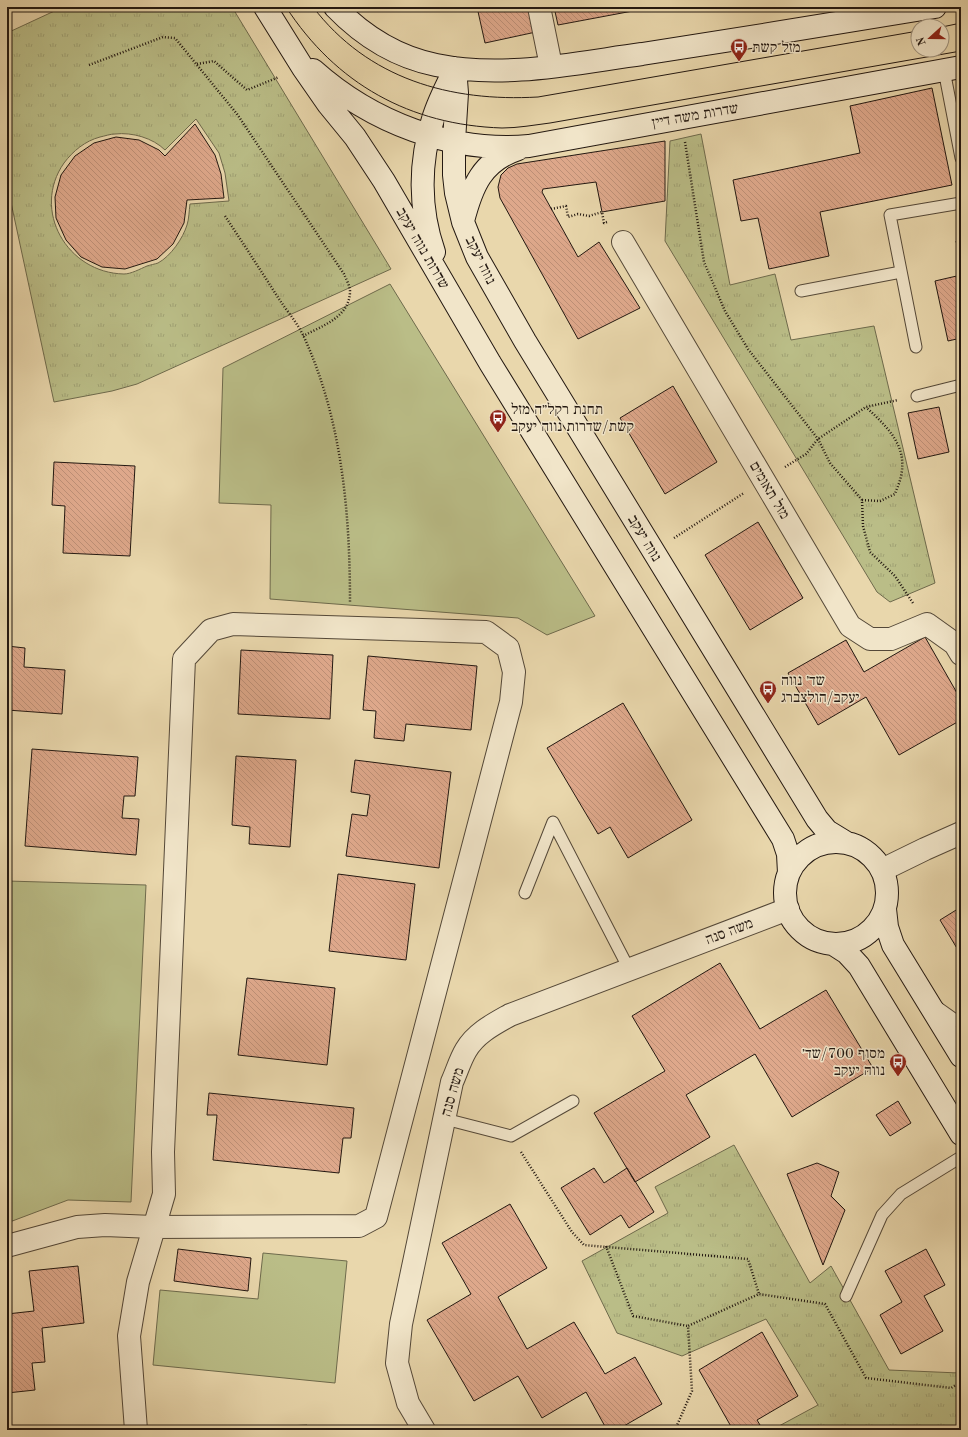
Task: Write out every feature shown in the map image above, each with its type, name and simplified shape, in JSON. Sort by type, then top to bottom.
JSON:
[{"type":"street","name":"שדרות נווה יעקב","points":[[265,7],[303,68],[375,166],[457,306]]},
{"type":"street","points":[[335,7],[345,18],[367,35],[392,50],[425,62],[455,68],[508,70],[551,66],[704,45],[935,7]]},
{"type":"street","points":[[539,7],[551,66]]},
{"type":"street","name":"שדרות נווה יעקב","points":[[288,43],[304,62],[320,77],[347,96],[380,116],[428,135]]},
{"type":"street","name":"שדרות נווה יעקב","points":[[455,68],[438,105],[428,135],[424,160],[423,203],[437,259],[448,289],[457,306]]},
{"type":"street","points":[[455,68],[456,108],[454,175],[463,222]]},
{"type":"street","name":"שדרות משה דיין","points":[[428,135],[454,141],[495,147],[529,146],[952,68]]},
{"type":"street","points":[[463,222],[473,190],[484,171],[491,163],[500,157],[529,146]]},
{"type":"street","name":"נווה יעקב","points":[[463,222],[477,257],[525,341],[817,819],[828,830],[845,842]]},
{"type":"street","name":"מזל תאומים","points":[[623,242],[850,626],[870,639],[891,640],[927,624]]},
{"type":"street","points":[[457,306],[783,839],[788,854],[789,873],[785,891],[788,909],[794,921],[802,931],[814,939],[833,944],[847,953],[859,966],[961,1134]]},
{"type":"street","points":[[7,1246],[77,1227],[105,1225],[153,1227],[360,1226],[376,1217],[510,702],[514,672],[508,648],[486,632],[233,624],[211,630],[184,659],[163,1152],[164,1194],[153,1227],[138,1282],[129,1336],[136,1430]]},
{"type":"street","points":[[927,624],[955,644],[961,654]]},
{"type":"street","points":[[882,870],[961,833]]},
{"type":"street","points":[[789,873],[800,856],[812,847],[824,842],[845,842],[858,846],[875,858],[885,876],[888,889],[885,909],[887,927],[893,945],[961,1056]]},
{"type":"street","name":"משה סנה","points":[[424,1430],[408,1403],[397,1363],[401,1324],[452,1082],[467,1049],[478,1036],[510,1015],[788,909]]},
{"type":"street","points":[[833,944],[847,943],[865,935],[879,921],[885,909]]},
{"type":"lane","points":[[952,68],[961,158]]},
{"type":"lane","points":[[916,347],[890,215],[961,203]]},
{"type":"lane","points":[[801,291],[901,272]]},
{"type":"lane","points":[[917,396],[961,385]]},
{"type":"lane","points":[[524,893],[553,822],[629,969]]},
{"type":"lane","points":[[927,1000],[961,1024]]},
{"type":"lane","points":[[445,1119],[511,1136],[573,1101]]},
{"type":"lane","points":[[846,1296],[882,1215],[901,1194],[961,1157]]},
{"type":"path","points":[[89,65],[163,37],[175,38],[237,114],[344,274],[350,290],[348,303],[338,318],[303,336]]},
{"type":"path","points":[[196,64],[214,61],[247,90],[303,68]]},
{"type":"path","points":[[682,118],[704,262],[725,312],[748,349],[818,439],[830,463],[862,500],[863,526],[870,552],[895,576],[927,624]]},
{"type":"path","points":[[551,209],[566,206],[568,216],[578,214],[589,216],[602,212],[604,223],[612,221]]},
{"type":"path","points":[[224,216],[303,336],[318,372],[332,418],[344,488],[350,560],[350,628]]},
{"type":"path","points":[[653,551],[806,454],[818,439],[866,407],[917,396]]},
{"type":"path","points":[[862,500],[880,501],[894,494],[901,475],[902,455],[890,431],[866,407]]},
{"type":"path","points":[[511,1136],[572,1232],[584,1245],[748,1259],[759,1294]]},
{"type":"path","points":[[606,1246],[633,1316],[688,1326],[759,1294],[825,1304],[866,1378],[951,1388],[961,1382]]},
{"type":"path","points":[[675,1430],[692,1391],[688,1326]]},
{"type":"green space","points":[[63,7],[232,7],[391,269],[137,384],[112,391],[54,402],[7,184],[7,33]],"holes":[[[196,119],[219,153],[225,173],[229,201],[190,204],[188,223],[183,235],[172,251],[158,263],[127,274],[104,271],[86,263],[71,251],[60,236],[53,219],[51,200],[55,181],[64,163],[75,151],[89,141],[111,134],[128,134],[155,142],[165,150]]]},
{"type":"green space","points":[[701,134],[730,285],[775,274],[791,340],[874,326],[935,583],[890,602],[877,592],[665,241],[670,141]]},
{"type":"green space","points":[[390,284],[595,616],[547,635],[518,618],[270,599],[271,505],[219,503],[223,368]]},
{"type":"green space","points":[[7,881],[146,885],[131,1202],[68,1200],[7,1223]]},
{"type":"green space","points":[[734,1145],[810,1283],[831,1266],[889,1370],[959,1373],[961,1377],[961,1430],[781,1430],[779,1426],[818,1405],[766,1319],[682,1356],[617,1333],[582,1261],[668,1213],[655,1187]]},
{"type":"green space","points":[[263,1253],[347,1261],[335,1383],[153,1365],[160,1290],[258,1299]]},
{"type":"green space","points":[[307,1425],[307,1430],[211,1430]]},
{"type":"building","points":[[477,7],[530,7],[536,32],[485,43]]},
{"type":"building","points":[[554,7],[654,7],[558,25]]},
{"type":"building","points":[[932,88],[952,185],[820,212],[829,256],[769,269],[758,218],[741,221],[733,180],[860,153],[850,106]]},
{"type":"building","points":[[195,124],[215,155],[221,174],[224,198],[187,200],[184,223],[173,244],[157,259],[125,269],[102,267],[81,257],[66,240],[56,218],[55,197],[61,175],[75,156],[94,143],[116,137],[139,140],[159,150],[165,156]]},
{"type":"building","points":[[665,141],[665,201],[602,212],[596,182],[543,189],[542,192],[578,257],[599,242],[640,308],[578,339],[500,198],[498,187],[501,175],[508,168],[517,164]]},
{"type":"building","points":[[961,240],[961,264],[956,241]]},
{"type":"building","points":[[961,275],[961,338],[948,341],[935,281]]},
{"type":"building","points":[[673,386],[717,462],[665,494],[620,418]]},
{"type":"building","points":[[939,407],[949,452],[918,459],[908,413]]},
{"type":"building","points":[[961,421],[961,438],[958,422]]},
{"type":"building","points":[[54,462],[135,466],[130,556],[63,553],[65,506],[52,505]]},
{"type":"building","points":[[758,522],[803,598],[750,630],[705,555]]},
{"type":"building","points":[[925,637],[961,700],[961,720],[899,755],[866,697],[818,725],[788,673],[846,640],[864,672]]},
{"type":"building","points":[[7,646],[25,648],[24,667],[65,670],[62,714],[7,710]]},
{"type":"building","points":[[241,650],[333,655],[330,719],[238,714]]},
{"type":"building","points":[[368,656],[477,666],[471,730],[406,724],[404,741],[374,738],[376,711],[363,710]]},
{"type":"building","points":[[623,703],[692,820],[628,858],[610,827],[598,834],[547,748]]},
{"type":"building","points":[[32,749],[138,757],[135,796],[124,796],[122,818],[139,819],[136,855],[25,846]]},
{"type":"building","points":[[236,756],[296,760],[290,847],[249,844],[250,827],[232,825]]},
{"type":"building","points":[[355,760],[451,772],[439,868],[346,856],[352,814],[367,816],[370,795],[351,792]]},
{"type":"building","points":[[338,874],[415,884],[406,960],[329,951]]},
{"type":"building","points":[[961,907],[961,955],[940,920]]},
{"type":"building","points":[[720,963],[760,1029],[826,990],[873,1068],[792,1117],[755,1054],[686,1095],[710,1137],[635,1182],[594,1113],[665,1071],[632,1016]]},
{"type":"building","points":[[247,978],[335,988],[327,1065],[238,1055]]},
{"type":"building","points":[[209,1093],[354,1108],[351,1138],[343,1138],[339,1173],[213,1160],[217,1115],[207,1115]]},
{"type":"building","points":[[898,1101],[911,1123],[890,1136],[876,1115]]},
{"type":"building","points":[[817,1163],[839,1172],[831,1196],[845,1210],[823,1265],[787,1174]]},
{"type":"building","points":[[594,1168],[604,1183],[627,1168],[654,1212],[629,1228],[621,1215],[590,1235],[561,1188]]},
{"type":"building","points":[[510,1204],[547,1268],[498,1297],[527,1349],[574,1322],[605,1374],[635,1357],[662,1404],[617,1430],[607,1430],[586,1392],[542,1418],[518,1376],[474,1401],[427,1320],[471,1294],[442,1243]]},
{"type":"building","points":[[178,1249],[251,1258],[248,1291],[174,1281]]},
{"type":"building","points":[[926,1249],[945,1285],[924,1296],[943,1331],[901,1354],[880,1315],[902,1302],[885,1271]]},
{"type":"building","points":[[78,1266],[84,1323],[42,1328],[45,1362],[32,1363],[35,1390],[7,1393],[7,1314],[34,1311],[29,1271]]},
{"type":"building","points":[[762,1332],[798,1396],[757,1420],[763,1430],[733,1430],[699,1370]]},
{"type":"tram line","points":[[286,7],[306,34],[328,58],[352,78],[378,95],[406,109],[436,119],[468,125],[502,128],[550,123],[961,51]]},
{"type":"tram line","points":[[313,7],[335,32],[359,52],[385,68],[413,81],[443,90],[505,98],[538,97],[910,32]]},
{"type":"tram line","points":[[950,25],[961,23]]},
{"type":"place","name":"מזל קשת","points":[[739,62]]},
{"type":"place","name":"תחנת רקל״ה מזל קשת/שדרות נווה יעקב","points":[[498,433]]},
{"type":"place","name":"שד׳ נווה יעקב/הולצברג","points":[[768,704]]},
{"type":"place","name":"מסוף 700/שד׳ נווה יעקב","points":[[898,1077]]}]
